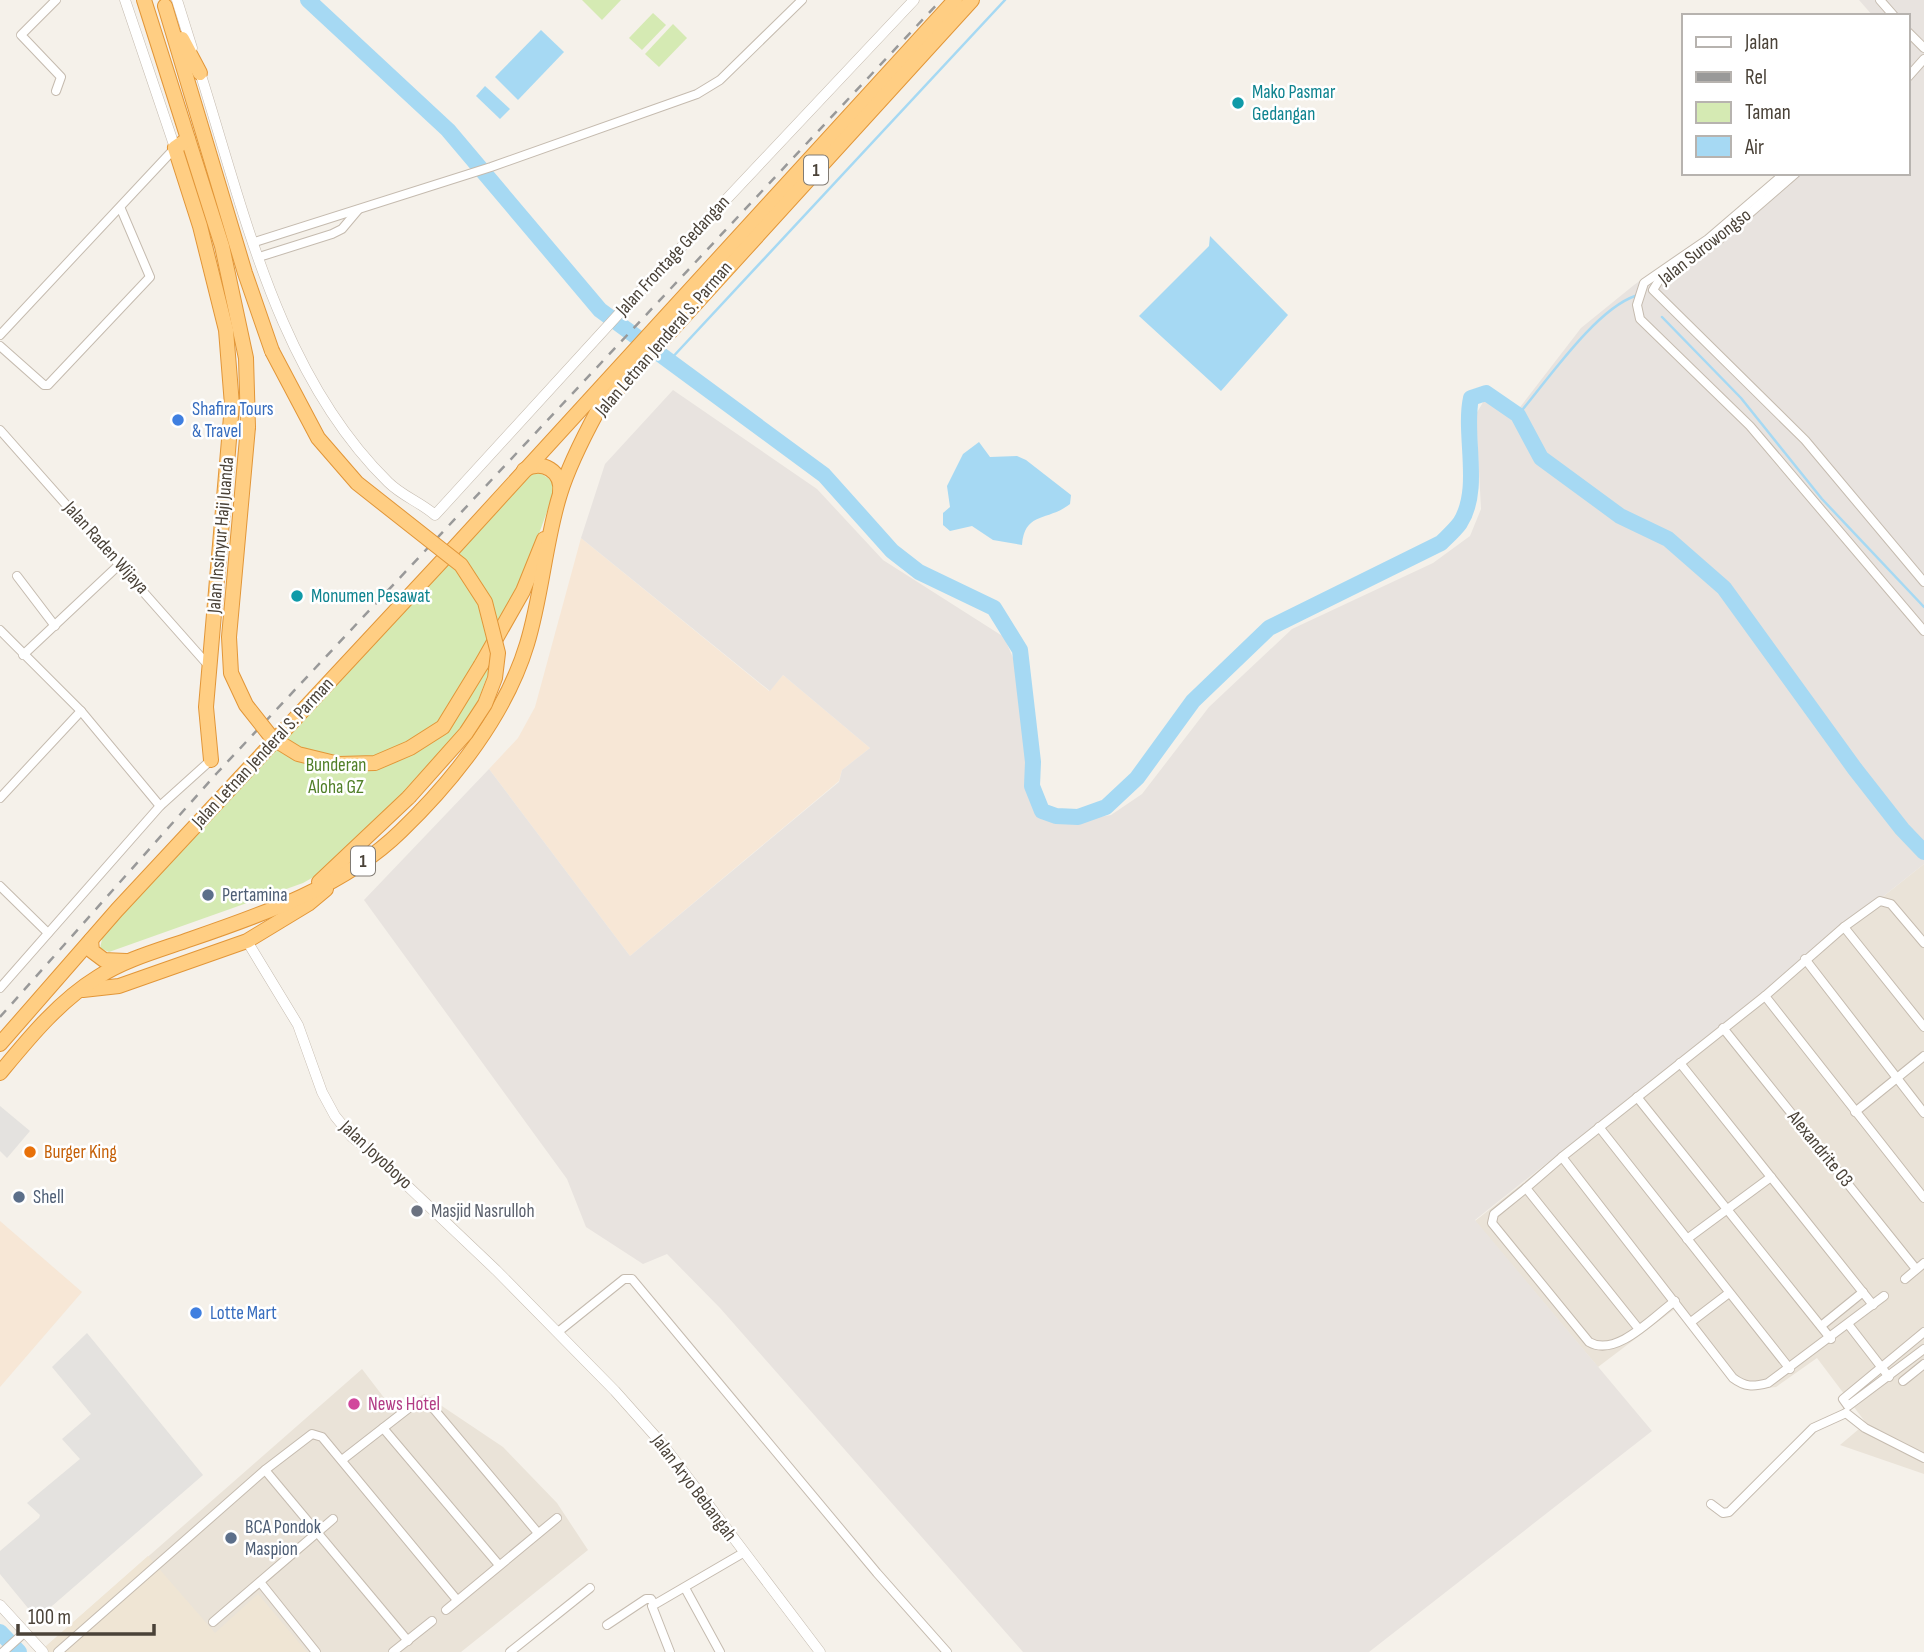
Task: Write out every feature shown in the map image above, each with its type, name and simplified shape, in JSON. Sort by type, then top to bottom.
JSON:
[{"type":"highway","points":[[144,0],[188,139],[178,157],[222,246],[246,358],[248,428],[229,637],[231,673],[246,705],[271,737],[298,754],[338,764],[375,762],[410,748],[443,727],[523,591],[559,500],[559,479],[549,468],[533,465],[520,473]]},
{"type":"highway","name":"Jalan Letnan Jenderal S. Parman","points":[[0,1044],[91,940],[520,473],[641,352],[955,0]]},
{"type":"highway","name":"Jalan Letnan Jenderal S. Parman","points":[[654,337],[972,0]]},
{"type":"highway","points":[[168,2],[200,72]]},
{"type":"highway","points":[[168,2],[245,273],[272,351],[290,388],[326,447],[356,482],[461,565],[485,602],[498,653],[495,678],[485,704],[466,733],[372,835],[307,892]]},
{"type":"highway","name":"Jalan Insinyur Haji Juanda","points":[[178,157],[200,226],[226,330],[232,405],[206,707],[211,760]]},
{"type":"highway","name":"Jalan Letnan Jenderal S. Parman","points":[[0,1073],[77,992],[127,961],[236,924],[338,879],[400,833],[484,732],[510,688],[527,645],[559,500],[597,412],[641,352]]},
{"type":"highway","points":[[59,976],[72,968],[79,970],[82,977],[77,992],[119,986],[247,941],[308,904],[338,879]]},
{"type":"highway","points":[[91,940],[92,951],[99,958],[127,961]]},
{"type":"street","points":[[56,0],[21,35],[61,77],[56,91]]},
{"type":"street","name":"Jalan Insinyur Haji Juanda","points":[[125,0],[178,157]]},
{"type":"street","points":[[255,242],[491,166],[697,94],[720,80],[802,0]]},
{"type":"street","name":"Jalan Frontage Gedangan","points":[[259,257],[298,354],[324,401],[351,441],[388,482],[436,515],[626,306],[914,0]]},
{"type":"street","points":[[1880,0],[1892,14]]},
{"type":"street","points":[[1910,34],[1924,48]]},
{"type":"street","points":[[1912,67],[1924,58]]},
{"type":"street","points":[[200,72],[259,257],[332,234],[342,229],[358,210]]},
{"type":"street","points":[[0,335],[121,209],[178,157]]},
{"type":"street","name":"Jalan Surowongso","points":[[1783,175],[1708,239],[1651,276],[1639,296],[1637,312],[1640,319],[1766,444],[1924,631]]},
{"type":"street","name":"Jalan Surowongso","points":[[1794,175],[1720,239],[1661,277],[1653,290],[1656,296],[1805,440],[1924,582]]},
{"type":"street","points":[[0,346],[44,385],[48,385],[150,276],[121,209]]},
{"type":"street","name":"Jalan Raden Wijaya","points":[[0,429],[210,667]]},
{"type":"street","points":[[23,655],[121,563]]},
{"type":"street","points":[[18,576],[55,626]]},
{"type":"street","points":[[0,630],[81,710],[160,806]]},
{"type":"street","points":[[0,798],[81,710]]},
{"type":"street","points":[[0,988],[160,806],[211,760]]},
{"type":"street","points":[[0,886],[48,933]]},
{"type":"street","points":[[1675,1301],[1639,1328],[1605,1348],[1589,1342],[1492,1223],[1494,1214],[1765,996],[1844,927],[1883,900],[1891,904],[1924,943]]},
{"type":"street","points":[[1844,927],[1924,1027]]},
{"type":"street","name":"Jalan Joyoboyo","points":[[247,941],[298,1025],[322,1092],[335,1116],[352,1137],[445,1220],[558,1332]]},
{"type":"street","points":[[1805,959],[1924,1113]]},
{"type":"street","points":[[1765,996],[1924,1198]]},
{"type":"street","name":"Alexandrite 03","points":[[1723,1028],[1916,1269]]},
{"type":"street","points":[[1855,1112],[1924,1056]]},
{"type":"street","points":[[1680,1063],[1873,1305]]},
{"type":"street","points":[[1637,1097],[1831,1339]]},
{"type":"street","points":[[1599,1127],[1790,1369]]},
{"type":"street","points":[[1562,1157],[1733,1378],[1741,1384],[1754,1387],[1768,1383],[1831,1339],[1884,1296]]},
{"type":"street","points":[[1687,1239],[1771,1177]]},
{"type":"street","points":[[1527,1188],[1639,1328]]},
{"type":"street","points":[[1905,1279],[1924,1263]]},
{"type":"street","points":[[558,1332],[624,1279],[635,1282],[877,1573],[947,1652]]},
{"type":"street","points":[[1821,1326],[1863,1292]]},
{"type":"street","points":[[1690,1322],[1729,1293]]},
{"type":"street","points":[[1848,1324],[1889,1377]]},
{"type":"street","name":"Jalan Aryo Bebangah","points":[[558,1332],[664,1446],[820,1652]]},
{"type":"street","points":[[1924,1332],[1843,1396],[1847,1409],[1865,1428],[1924,1458]]},
{"type":"street","points":[[1711,1504],[1723,1513],[1729,1512],[1813,1428],[1847,1409],[1924,1349]]},
{"type":"street","points":[[1903,1381],[1924,1364]]},
{"type":"street","points":[[342,1460],[414,1404],[428,1402],[538,1533]]},
{"type":"street","points":[[383,1428],[499,1566]]},
{"type":"street","points":[[58,1652],[265,1470],[312,1434],[322,1437],[457,1600]]},
{"type":"street","points":[[265,1470],[408,1640]]},
{"type":"street","points":[[446,1609],[557,1518]]},
{"type":"street","points":[[213,1622],[333,1519]]},
{"type":"street","points":[[653,1605],[743,1553]]},
{"type":"street","points":[[260,1582],[316,1652]]},
{"type":"street","points":[[510,1652],[590,1588]]},
{"type":"street","points":[[685,1588],[720,1652]]},
{"type":"street","points":[[607,1625],[646,1599],[651,1599],[670,1652]]},
{"type":"street","points":[[0,1605],[22,1635],[43,1652]]},
{"type":"street","points":[[393,1652],[432,1621]]},
{"type":"street","points":[[6,1651],[22,1635]]},
{"type":"shaded area","points":[[1859,0],[1924,0],[1924,864],[1475,1220],[1652,1431],[1369,1652],[1023,1652],[720,1308],[667,1254],[643,1264],[586,1227],[567,1179],[364,900],[489,769],[630,956],[839,782],[842,770],[870,748],[783,675],[770,691],[581,538],[605,464],[673,390],[817,489],[883,560],[1004,637],[1017,667],[1029,775],[1043,810],[1059,824],[1111,815],[1142,794],[1209,707],[1292,629],[1433,563],[1470,536],[1481,509],[1476,414],[1488,394],[1514,415],[1581,328],[1634,285],[1734,215],[1780,175],[1910,175],[1910,14],[1871,14]]},
{"type":"shaded area","points":[[581,538],[769,691],[783,675],[870,748],[842,770],[839,781],[630,956],[489,769],[518,738],[535,707]]},
{"type":"shaded area","points":[[1924,864],[1924,1474],[1840,1445],[1866,1423],[1817,1358],[1776,1387],[1758,1389],[1734,1380],[1676,1308],[1598,1367],[1475,1221]]},
{"type":"shaded area","points":[[0,1106],[30,1131],[7,1158],[0,1151]]},
{"type":"shaded area","points":[[0,1221],[82,1292],[0,1387]]},
{"type":"shaded area","points":[[87,1333],[203,1475],[37,1619],[0,1574],[0,1551],[39,1518],[40,1515],[27,1503],[80,1459],[62,1439],[91,1414],[52,1367]]},
{"type":"shaded area","points":[[362,1369],[395,1412],[424,1394],[503,1447],[557,1503],[588,1550],[461,1652],[49,1652],[45,1647]]},
{"type":"shaded area","points":[[148,1556],[215,1633],[258,1594],[307,1652],[49,1652],[45,1647]]},
{"type":"green space","points":[[582,0],[621,0],[602,20]]},
{"type":"green space","points":[[653,13],[666,25],[642,50],[629,38]]},
{"type":"green space","points":[[673,24],[687,38],[659,67],[645,54]]},
{"type":"green space","name":"Bunderan Aloha GZ","points":[[539,472],[555,483],[552,498],[478,701],[440,759],[333,866],[303,883],[109,952],[100,948],[103,935],[532,474]]},
{"type":"water","points":[[541,30],[564,52],[518,100],[495,77]]},
{"type":"water","points":[[485,86],[510,109],[500,119],[476,96]]},
{"type":"water","points":[[1210,236],[1288,315],[1221,391],[1139,316],[1209,246]]},
{"type":"water","points":[[979,442],[990,457],[1017,456],[1026,460],[1071,495],[1070,504],[1032,522],[1024,534],[1022,545],[993,540],[972,526],[950,531],[943,525],[943,513],[950,507],[947,486],[963,454]]},
{"type":"waterway","points":[[308,0],[448,130],[600,310],[824,475],[892,551],[919,572],[994,608],[1020,650],[1033,762],[1032,786],[1042,811],[1056,816],[1078,817],[1106,807],[1137,778],[1193,701],[1269,628],[1441,543],[1460,523],[1466,509],[1471,478],[1471,398],[1486,393],[1518,415],[1541,458],[1620,516],[1668,539],[1724,588],[1855,769],[1902,829],[1924,852]]},
{"type":"waterway","points":[[669,361],[1005,0]]},
{"type":"waterway","points":[[1518,415],[1588,331],[1620,304],[1635,296]]},
{"type":"waterway","points":[[1662,317],[1741,398],[1822,499],[1924,607]]},
{"type":"waterway","points":[[0,1632],[19,1652]]},
{"type":"railway","points":[[0,1017],[217,773],[941,0]]},
{"type":"place","name":"Mako Pasmar Gedangan","points":[[1238,103]]},
{"type":"place","name":"Shafira Tours & Travel","points":[[178,420]]},
{"type":"place","name":"Monumen Pesawat","points":[[297,596]]},
{"type":"place","name":"Pertamina","points":[[208,895]]},
{"type":"place","name":"Burger King","points":[[30,1152]]},
{"type":"place","name":"Shell","points":[[19,1197]]},
{"type":"place","name":"Masjid Nasrulloh","points":[[417,1211]]},
{"type":"place","name":"Lotte Mart","points":[[196,1313]]},
{"type":"place","name":"News Hotel","points":[[354,1404]]},
{"type":"place","name":"BCA Pondok Maspion","points":[[231,1538]]}]
